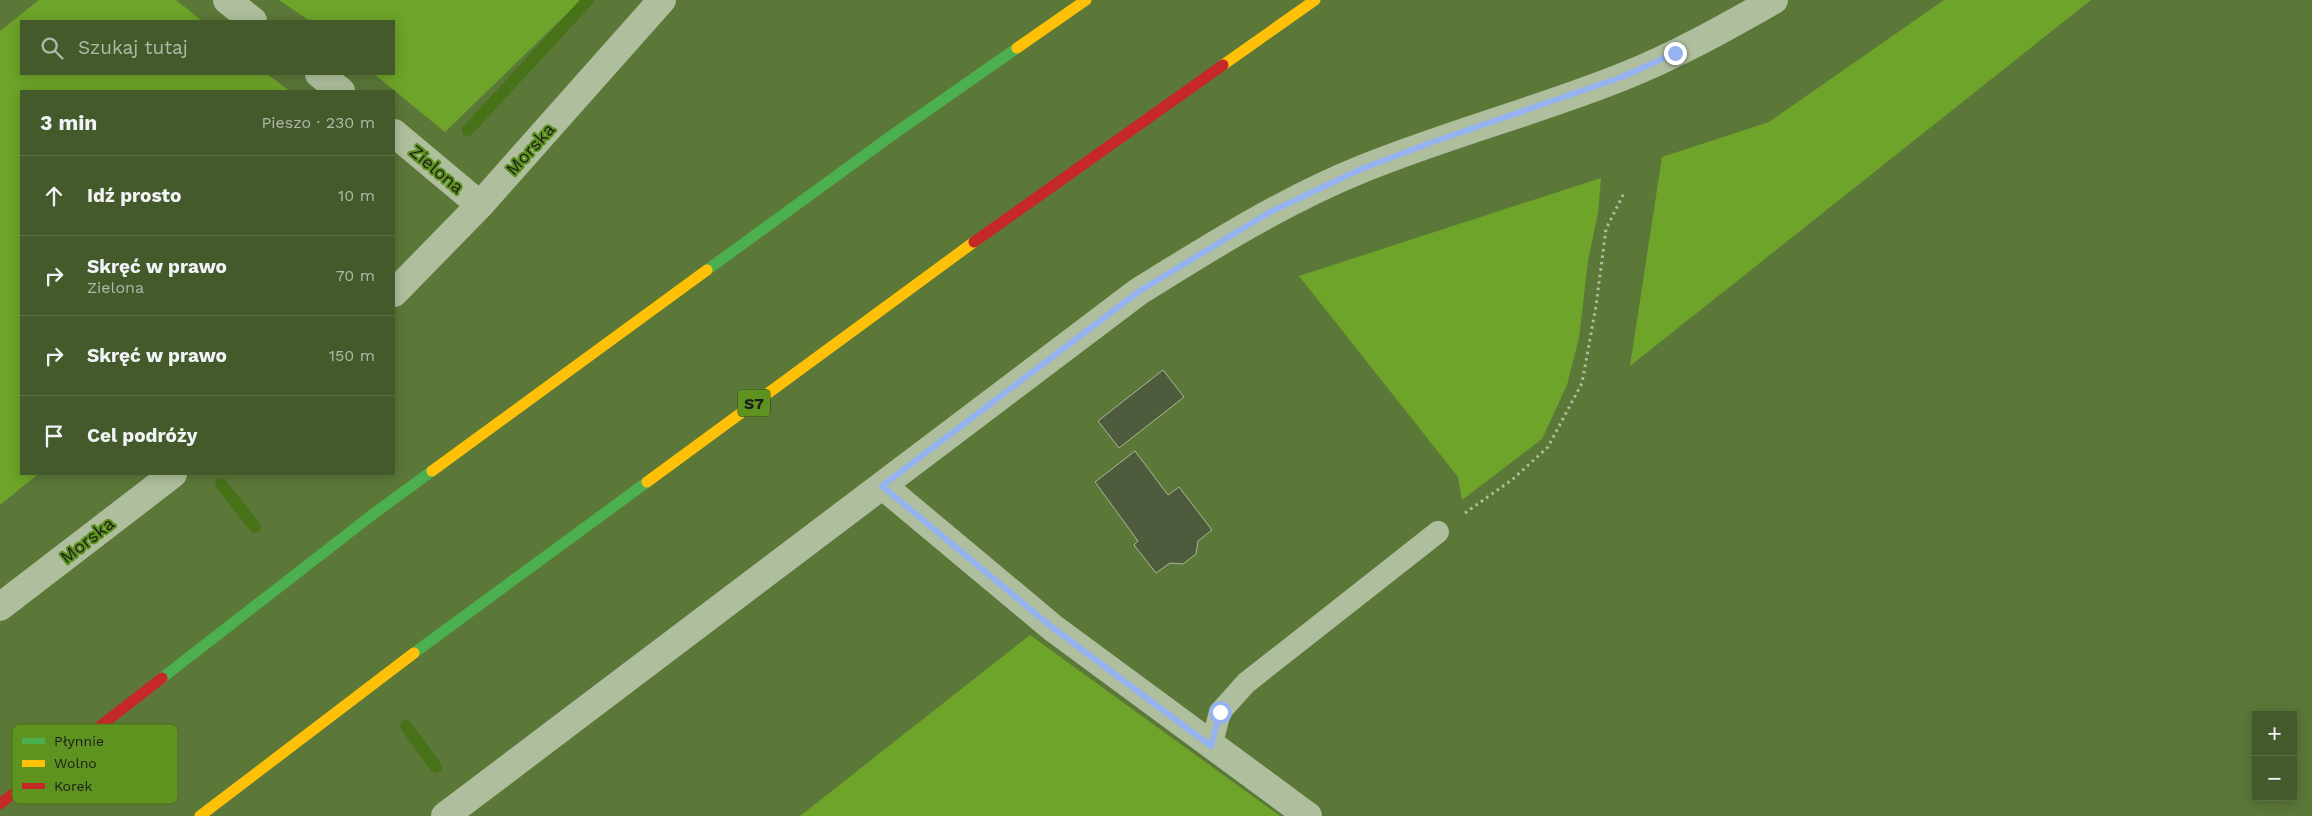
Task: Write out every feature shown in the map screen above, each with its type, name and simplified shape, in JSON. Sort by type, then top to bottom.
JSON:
[{"type":"highway","points":[[103,724],[372,515],[891,136],[1086,0]]},
{"type":"highway","name":"S7","points":[[200,816],[402,662],[954,256],[1315,0]]},
{"type":"highway","points":[[0,804],[12,795]]},
{"type":"street","points":[[226,0],[252,20]]},
{"type":"street","name":"Morska","points":[[395,292],[480,205],[662,0]]},
{"type":"street","points":[[445,816],[1138,292],[1270,212],[1361,169],[1430,143],[1622,77],[1682,50],[1774,0]]},
{"type":"street","points":[[320,75],[340,90]]},
{"type":"street","name":"Zielona","points":[[395,134],[480,205]]},
{"type":"street","name":"Morska","points":[[0,607],[172,475]]},
{"type":"street","points":[[882,486],[1053,628],[1308,816]]},
{"type":"lane","points":[[1211,746],[1220,712],[1246,683],[1438,532]]},
{"type":"path","points":[[1438,532],[1513,480],[1548,448],[1582,383],[1596,306],[1606,229],[1624,193]]},
{"type":"green space","points":[[39,0],[176,0],[201,20],[20,20],[20,75],[268,75],[289,90],[20,90],[20,475],[37,475],[0,505],[0,31]]},
{"type":"green space","points":[[279,0],[581,0],[445,132],[375,75],[395,75],[395,20],[309,20]]},
{"type":"green space","points":[[1944,0],[2091,0],[1630,366],[1662,157],[1769,122]]},
{"type":"green space","points":[[1601,178],[1598,213],[1588,261],[1579,338],[1567,385],[1542,439],[1462,500],[1458,477],[1299,276]]},
{"type":"green space","points":[[1030,635],[1280,816],[800,816]]},
{"type":"building","points":[[1163,370],[1184,397],[1119,448],[1098,421]]},
{"type":"building","points":[[1135,451],[1168,495],[1179,487],[1212,530],[1198,541],[1196,554],[1183,564],[1170,563],[1156,573],[1134,545],[1138,541],[1095,482]]},
{"type":"waterway","points":[[468,130],[588,0]]},
{"type":"waterway","points":[[221,484],[255,527]]},
{"type":"waterway","points":[[406,726],[436,767]]},
{"type":"traffic: fast","points":[[707,270],[891,136],[1017,48]]},
{"type":"traffic: fast","points":[[162,678],[372,515],[432,471]]},
{"type":"traffic: fast","points":[[414,653],[647,482]]},
{"type":"traffic: slow","points":[[1017,48],[1086,0]]},
{"type":"traffic: slow","points":[[1223,65],[1315,0]]},
{"type":"traffic: slow","points":[[647,482],[974,242]]},
{"type":"traffic: slow","points":[[432,471],[707,270]]},
{"type":"traffic: slow","points":[[200,816],[414,653]]},
{"type":"traffic: jam","points":[[974,242],[1223,65]]},
{"type":"traffic: jam","points":[[103,724],[162,678]]},
{"type":"traffic: jam","points":[[0,804],[12,795]]},
{"type":"route","points":[[1220,712],[1211,746],[1053,628],[882,486],[1138,292],[1270,212],[1361,169],[1430,143],[1622,77],[1675,53]]}]
